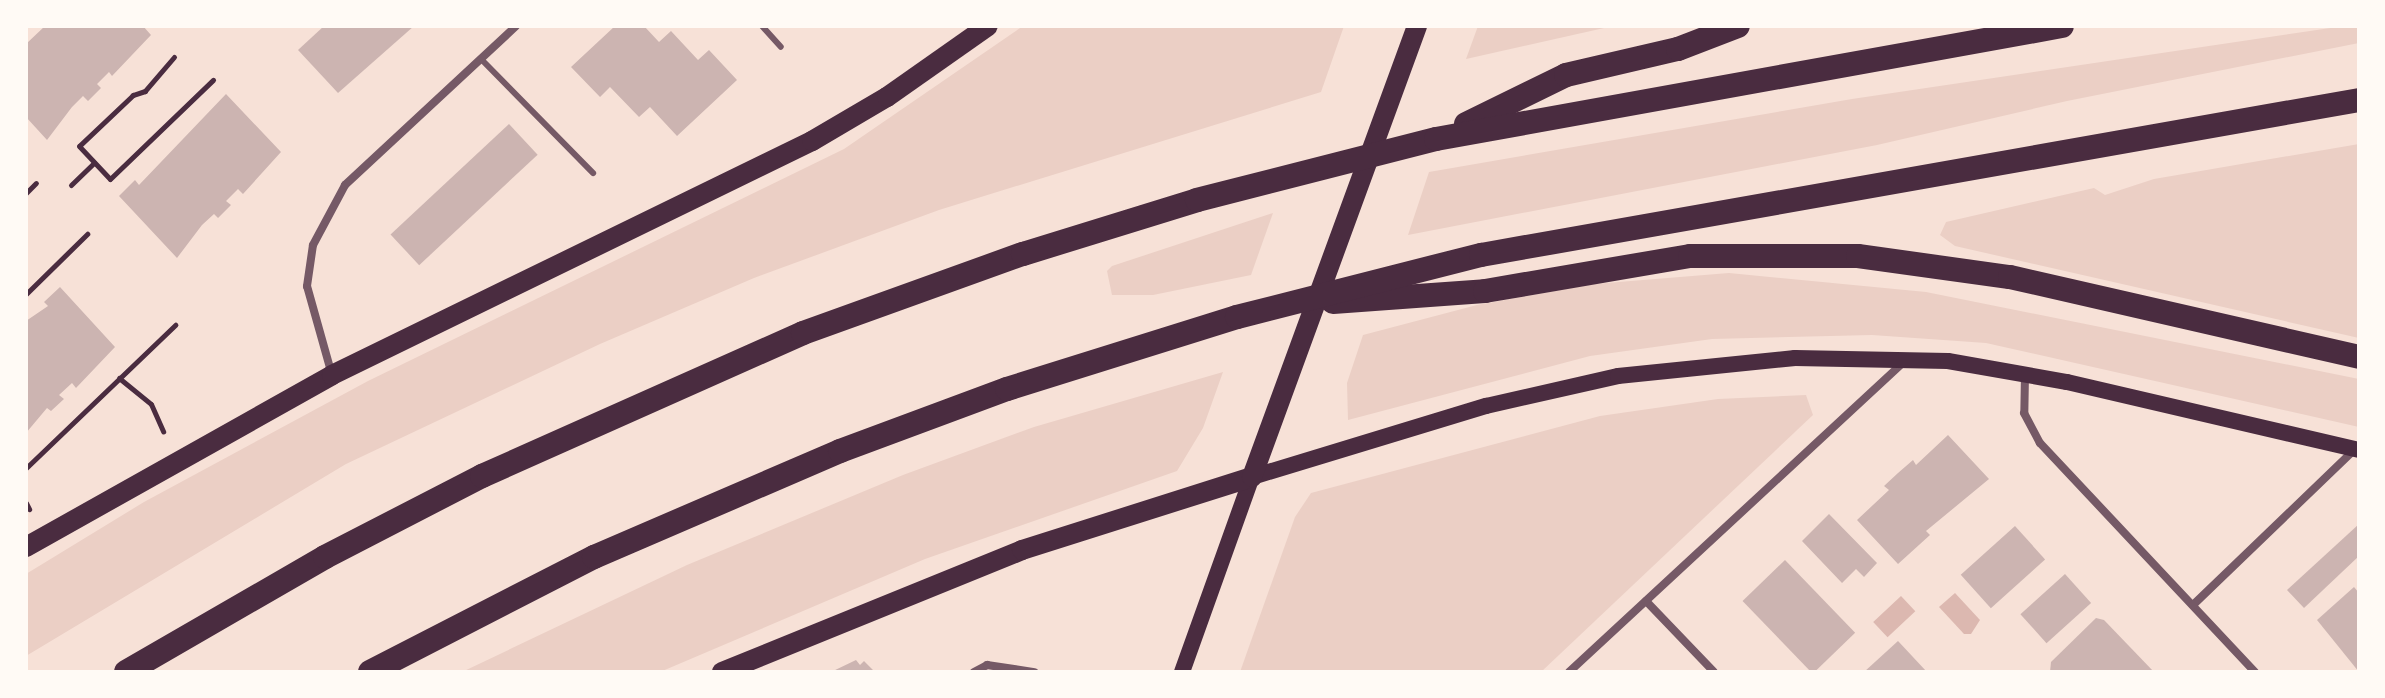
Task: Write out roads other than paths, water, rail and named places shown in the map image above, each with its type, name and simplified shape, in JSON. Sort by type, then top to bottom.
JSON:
[{"type":"highway","points":[[1436,139],[1566,75],[1678,49],[1738,26]]},
{"type":"highway","points":[[126,672],[403,515],[709,372],[1023,254],[1287,176],[1436,139],[2062,26]]},
{"type":"highway","points":[[370,672],[594,557],[840,451],[1007,389],[1275,306],[1384,287],[1833,189],[2359,100]]},
{"type":"highway","points":[[1384,287],[1485,291],[1690,256],[1858,256],[2010,277],[2359,357]]},
{"type":"main road","points":[[26,547],[332,375],[799,148],[887,97],[988,26]]},
{"type":"main road","points":[[1182,672],[1417,26]]},
{"type":"main road","points":[[722,672],[1008,555],[1486,406],[1618,376],[1795,358],[1909,358],[2025,373],[2357,449]]},
{"type":"street","points":[[332,375],[307,286],[313,245],[345,185],[516,26]]},
{"type":"street","points":[[1569,672],[1909,358]]},
{"type":"street","points":[[2025,373],[2024,413],[2040,443],[2255,672]]},
{"type":"street","points":[[2193,605],[2357,449]]},
{"type":"street","points":[[1646,601],[1714,672]]},
{"type":"street","points":[[974,672],[987,665],[1034,672]]},
{"type":"lane","points":[[762,26],[781,47]]},
{"type":"lane","points":[[481,59],[593,173]]}]
